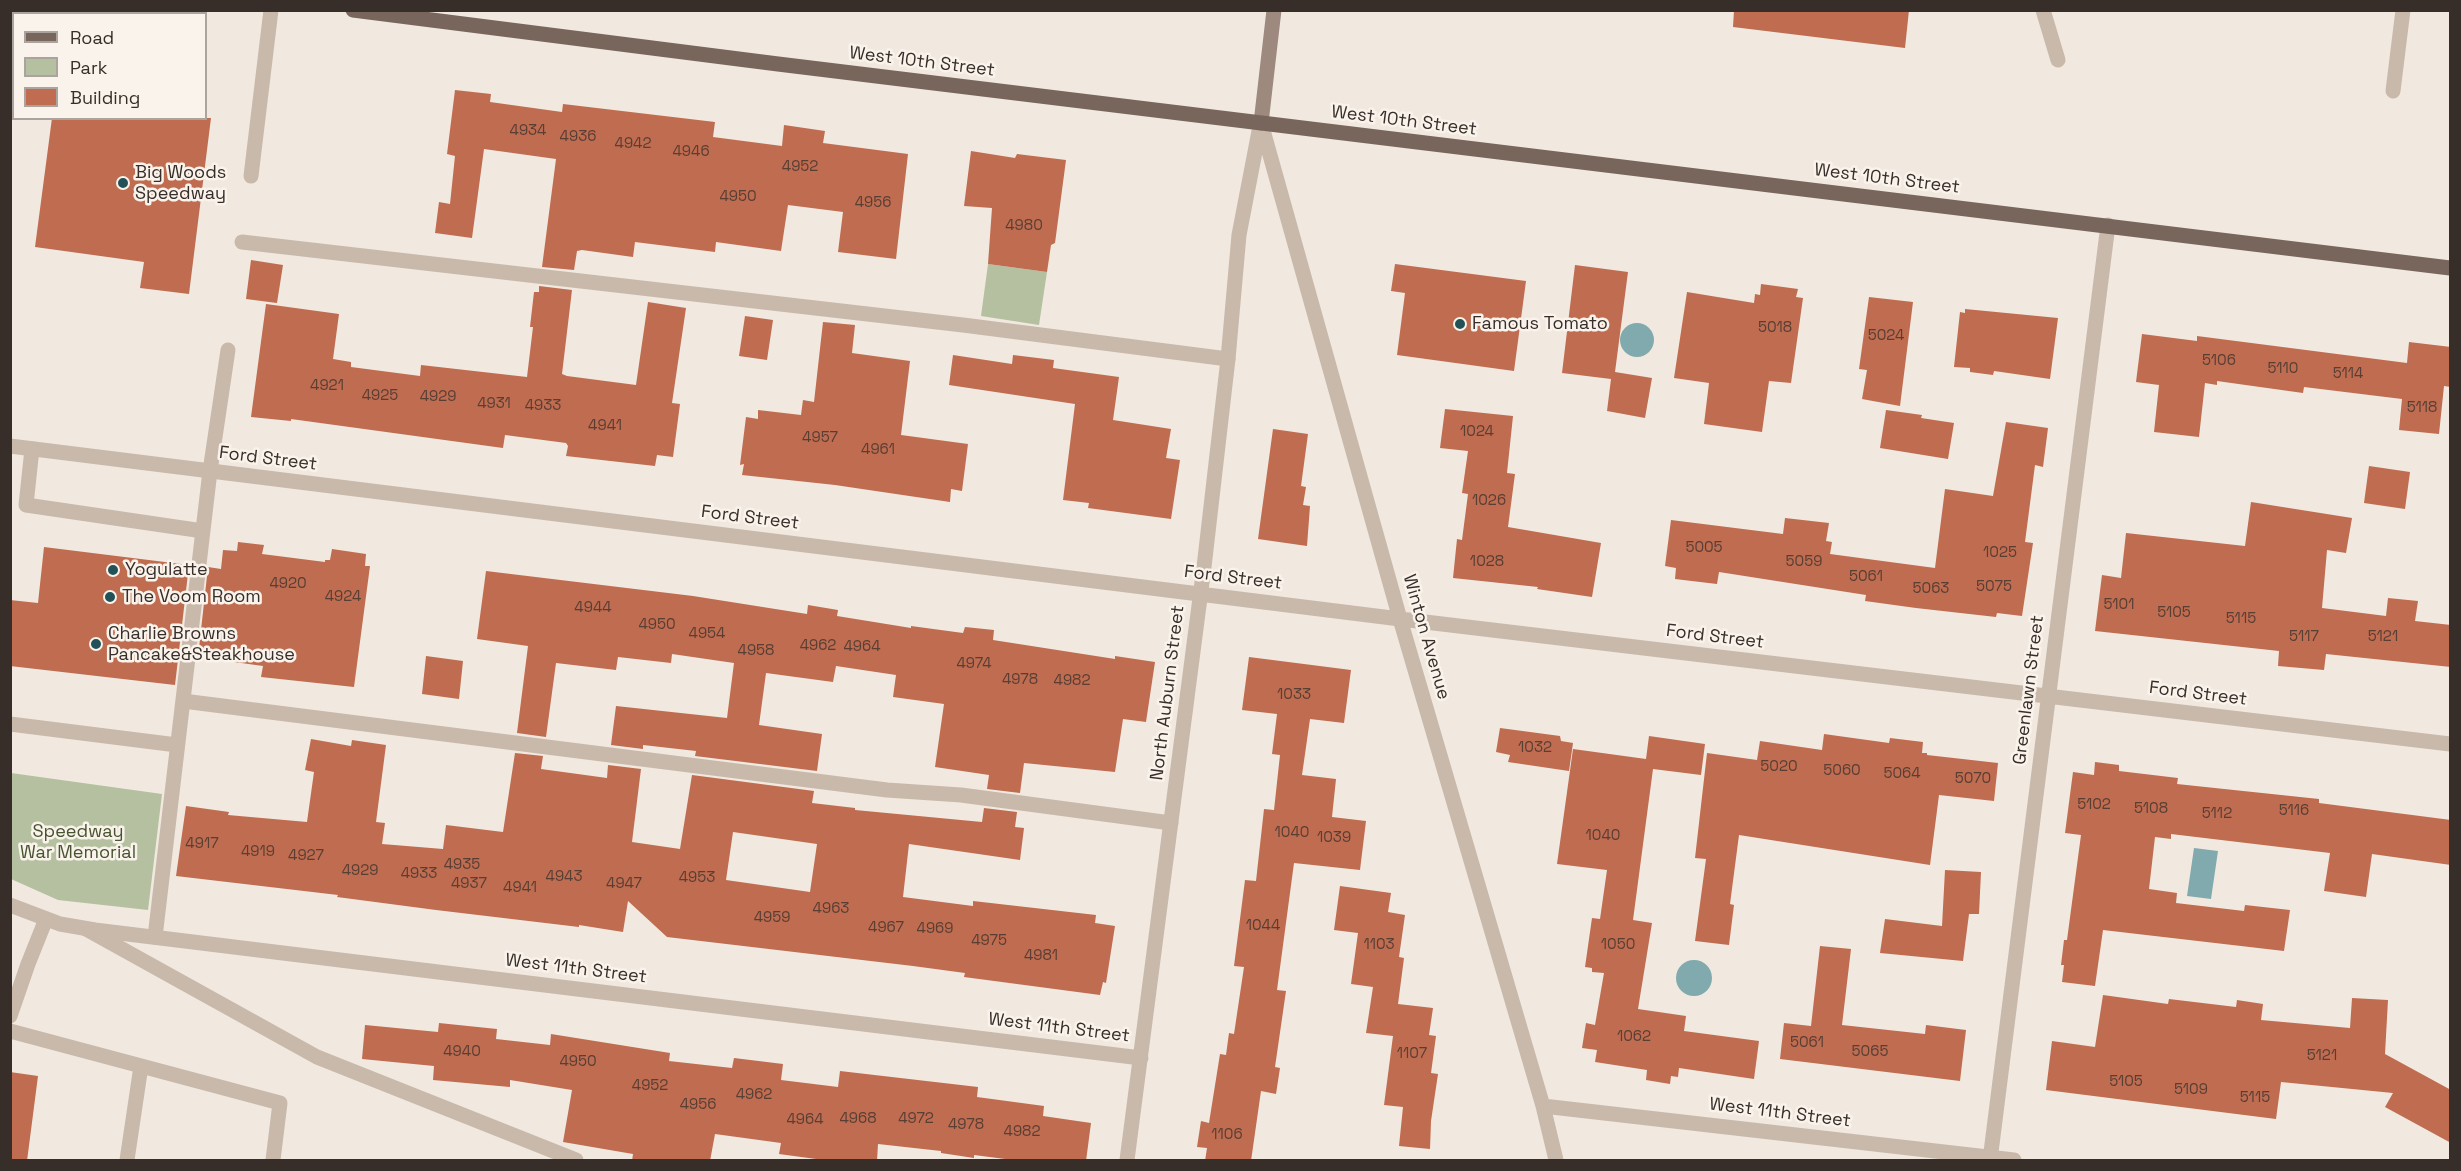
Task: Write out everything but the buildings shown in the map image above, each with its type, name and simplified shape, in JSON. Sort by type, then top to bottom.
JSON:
[{"type":"main road","name":"West 10th Street","points":[[353,10],[2451,268]]},
{"type":"main road","points":[[1261,123],[1274,10]]},
{"type":"street","points":[[250,176],[271,10]]},
{"type":"street","points":[[2043,10],[2058,60]]},
{"type":"street","points":[[2393,91],[2403,10]]},
{"type":"street","name":"North Auburn Street","points":[[1126,1161],[1200,594],[1228,359],[1239,235],[1261,123]]},
{"type":"street","name":"Winton Avenue","points":[[1261,123],[1400,619],[1543,1106],[1556,1161]]},
{"type":"street","name":"Greenlawn Street","points":[[1990,1159],[2108,225]]},
{"type":"street","points":[[242,242],[963,325],[1228,359]]},
{"type":"street","points":[[155,937],[210,471],[228,350]]},
{"type":"street","name":"Ford Street","points":[[10,446],[1400,619],[2451,744]]},
{"type":"street","points":[[32,449],[26,506],[203,531]]},
{"type":"street","points":[[183,701],[887,790],[961,795],[1171,822]]},
{"type":"street","points":[[10,724],[177,745]]},
{"type":"street","name":"West 11th Street","points":[[10,905],[46,919],[85,929],[1141,1058]]},
{"type":"street","points":[[10,1016],[27,964],[46,919]]},
{"type":"street","points":[[85,929],[316,1057],[576,1161]]},
{"type":"street","points":[[10,1031],[280,1103],[273,1161]]},
{"type":"street","points":[[127,1161],[141,1066]]},
{"type":"street","name":"West 11th Street","points":[[1543,1106],[2014,1161]]},
{"type":"green space","points":[[988,264],[1047,272],[1039,325],[981,316]]},
{"type":"green space","name":"Speedway War Memorial","points":[[11,773],[162,794],[148,910],[58,900],[11,879]]},
{"type":"water","points":[[1637,323],[1649,328],[1654,340],[1649,352],[1637,357],[1625,352],[1620,340],[1625,328]]},
{"type":"water","points":[[2194,848],[2218,851],[2211,899],[2187,896]]},
{"type":"water","points":[[1694,960],[1707,965],[1712,978],[1707,991],[1694,996],[1681,991],[1676,978],[1681,965]]},
{"type":"place","name":"Big Woods Speedway","points":[[123,183]]},
{"type":"place","name":"Famous Tomato","points":[[1460,324]]},
{"type":"place","name":"Yogulatte","points":[[113,570]]},
{"type":"place","name":"The Voom Room","points":[[110,597]]},
{"type":"place","name":"Charlie Browns Pancake&Steakhouse","points":[[96,644]]}]
